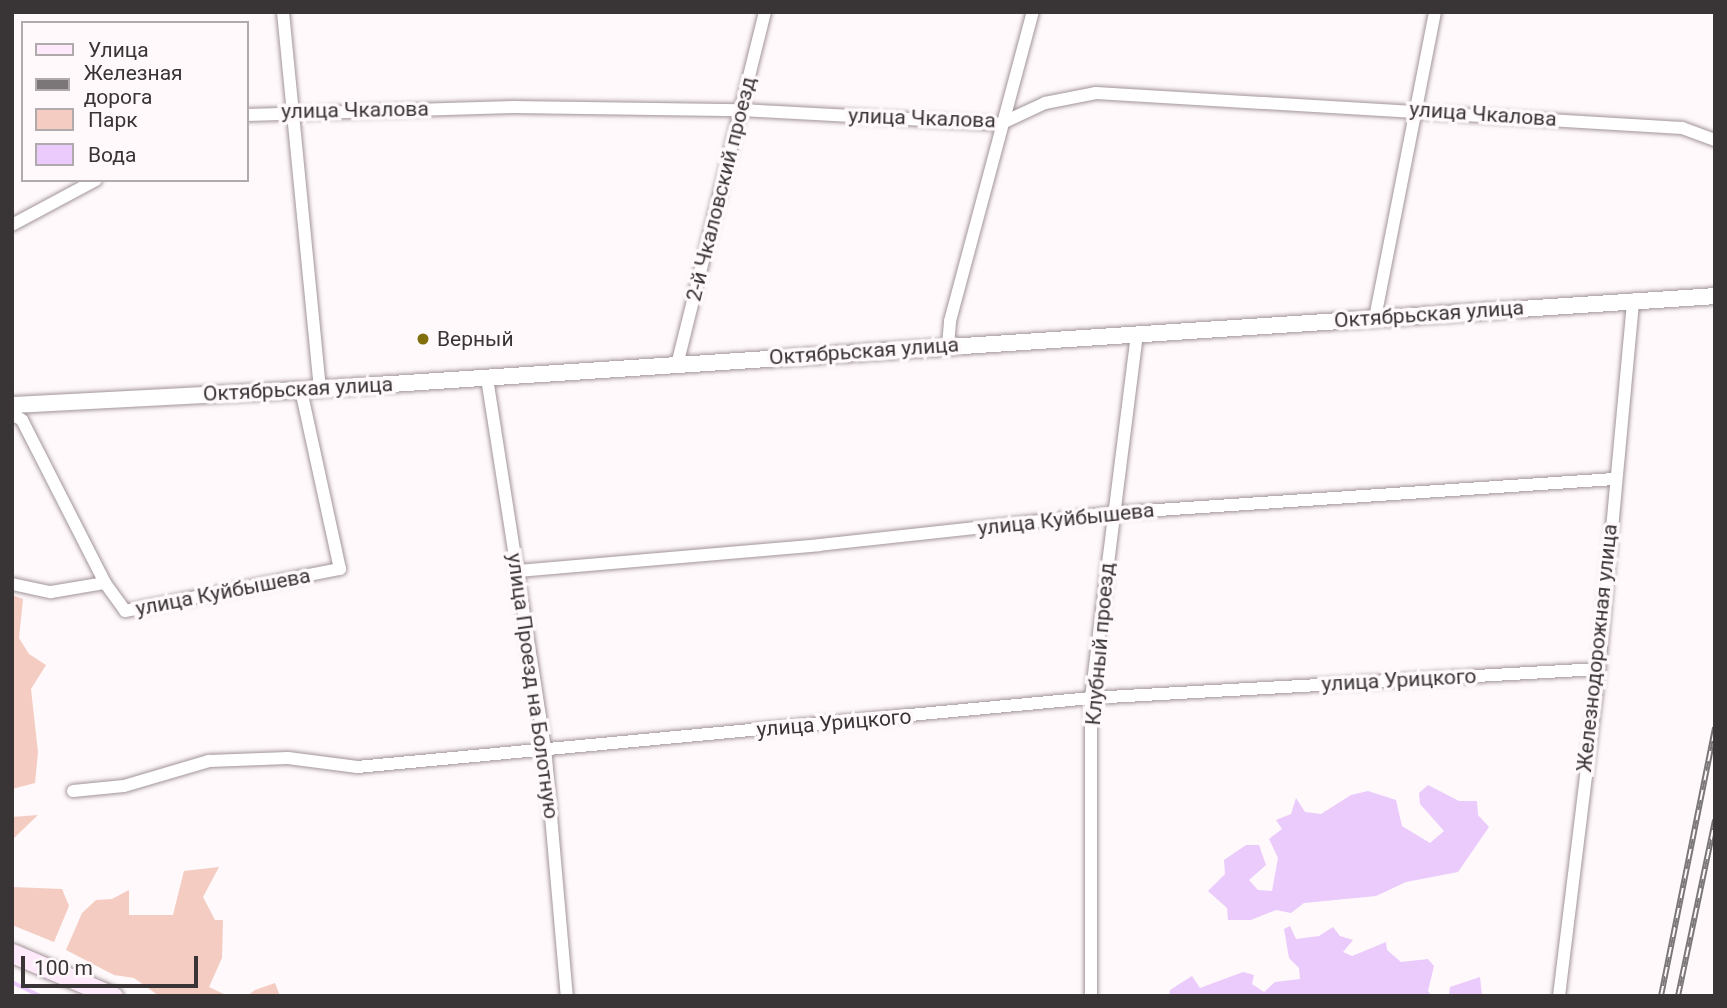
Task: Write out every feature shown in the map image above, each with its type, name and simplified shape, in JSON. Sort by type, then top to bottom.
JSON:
[{"type":"main road","points":[[12,953],[113,996]]},
{"type":"street","points":[[284,12],[291,110],[320,388]]},
{"type":"street","name":"2-й Чкаловский проезд","points":[[677,365],[765,12]]},
{"type":"street","points":[[948,345],[950,321],[1000,124],[1033,12]]},
{"type":"street","points":[[1375,318],[1413,109],[1435,12]]},
{"type":"street","name":"улица Чкалова","points":[[248,115],[291,110],[742,110],[1000,124],[1045,103],[1096,93],[1413,109],[1682,128],[1715,140]]},
{"type":"street","points":[[12,225],[92,182]]},
{"type":"street","name":"Октябрьская улица","points":[[12,405],[301,390],[1715,296]]},
{"type":"street","name":"Железнодорожная улица","points":[[1559,996],[1599,668],[1614,479],[1633,300]]},
{"type":"street","name":"Клубный проезд","points":[[1091,996],[1091,698],[1137,336]]},
{"type":"street","name":"улица Проезд на Болотную","points":[[487,378],[545,747],[567,996]]},
{"type":"street","name":"улица Куйбышева","points":[[12,414],[22,420],[105,583],[125,611],[340,569],[301,390]]},
{"type":"street","name":"улица Куйбышева","points":[[518,571],[819,545],[1114,513],[1614,479]]},
{"type":"street","points":[[12,584],[51,592],[105,583]]},
{"type":"street","name":"улица Урицкого","points":[[74,791],[124,786],[209,761],[288,758],[357,767],[545,747],[1091,698],[1599,668]]},
{"type":"green space","points":[[12,595],[23,599],[19,638],[29,654],[46,665],[31,689],[38,752],[35,783],[12,789]]},
{"type":"green space","points":[[38,815],[12,840],[12,817]]},
{"type":"green space","points":[[219,867],[203,897],[215,920],[223,920],[222,958],[209,987],[228,996],[159,996],[134,978],[114,975],[66,950],[82,913],[96,900],[112,899],[129,890],[129,915],[173,915],[184,871]]},
{"type":"green space","points":[[12,887],[62,889],[69,906],[54,942],[12,925]]},
{"type":"green space","points":[[275,983],[280,996],[247,996],[255,990]]},
{"type":"water","points":[[1428,785],[1459,801],[1477,801],[1478,815],[1489,827],[1458,872],[1406,882],[1376,896],[1304,903],[1291,913],[1276,910],[1251,920],[1228,920],[1227,908],[1208,891],[1225,874],[1224,860],[1246,845],[1259,845],[1266,865],[1249,880],[1258,890],[1272,891],[1278,858],[1269,839],[1282,829],[1276,820],[1291,814],[1296,798],[1305,812],[1321,814],[1351,795],[1368,791],[1396,800],[1402,826],[1430,843],[1444,831],[1420,804],[1419,793]]},
{"type":"water","points":[[1290,926],[1296,939],[1319,936],[1333,927],[1340,936],[1353,940],[1343,952],[1352,956],[1386,942],[1387,950],[1401,962],[1428,959],[1434,966],[1428,991],[1432,996],[1169,996],[1170,990],[1192,976],[1200,988],[1243,972],[1254,975],[1252,984],[1264,992],[1275,982],[1300,979],[1299,968],[1289,958],[1284,929]]},
{"type":"water","points":[[1480,977],[1482,996],[1449,996],[1450,987]]},
{"type":"waterway","points":[[12,982],[41,996]]},
{"type":"railway","points":[[1661,996],[1715,727]]},
{"type":"railway","points":[[1678,996],[1715,820]]},
{"type":"place","name":"Верный","points":[[423,339]]}]
